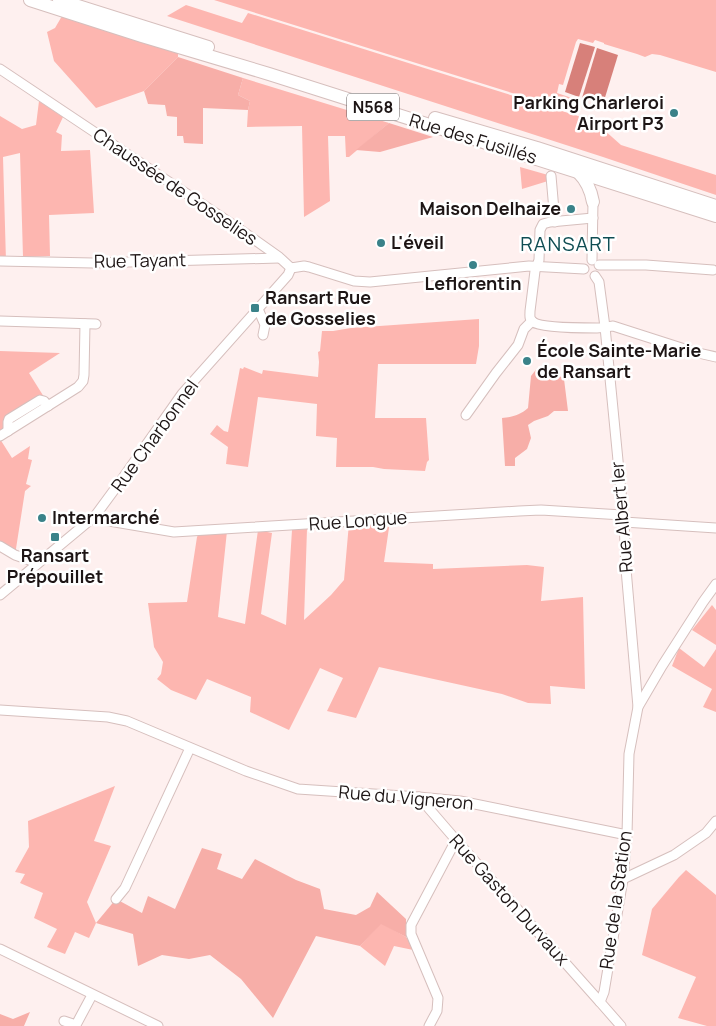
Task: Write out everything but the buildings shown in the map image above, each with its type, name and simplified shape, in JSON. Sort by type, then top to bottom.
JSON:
[{"type":"highway","name":"Rue des Fusillés","points":[[30,0],[716,216]]},
{"type":"highway","name":"Rue des Fusillés","points":[[59,0],[716,206]]},
{"type":"highway","points":[[578,172],[584,177],[590,189],[593,202]]},
{"type":"highway","points":[[593,202],[598,192],[611,182]]},
{"type":"street","name":"Chaussée de Gosselies","points":[[0,69],[238,228],[291,268]]},
{"type":"street","points":[[551,176],[555,222]]},
{"type":"street","points":[[593,202],[596,262],[600,271],[595,276],[588,276],[584,269],[584,264],[587,262],[596,262],[646,265],[714,270]]},
{"type":"street","points":[[593,218],[543,224],[540,230],[539,260],[530,311],[532,321],[536,324],[547,326],[600,328],[613,326],[716,357]]},
{"type":"street","name":"Rue Tayant","points":[[0,260],[93,263],[279,258]]},
{"type":"street","points":[[291,268],[310,267],[354,281],[370,282],[537,266],[584,269]]},
{"type":"street","name":"Rue Charbonnel","points":[[0,595],[94,516],[182,394],[288,275],[291,268]]},
{"type":"street","name":"Rue Albert Ier","points":[[595,276],[599,282],[604,327],[623,519],[638,706]]},
{"type":"street","points":[[258,309],[265,325],[263,334]]},
{"type":"street","points":[[0,321],[96,324]]},
{"type":"street","points":[[466,415],[518,345],[524,329],[532,321]]},
{"type":"street","points":[[4,433],[9,419],[40,400],[44,401],[48,406],[78,387],[83,381],[85,324]]},
{"type":"street","name":"Rue Longue","points":[[94,516],[103,520],[174,532],[541,510],[716,528]]},
{"type":"street","points":[[0,546],[21,558],[38,563]]},
{"type":"street","points":[[638,706],[666,659],[716,584]]},
{"type":"street","name":"Rue de la Station","points":[[600,1002],[604,992],[623,879],[627,835],[629,754],[638,706]]},
{"type":"street","name":"Rue du Vigneron","points":[[0,710],[108,717],[128,721],[246,772],[298,789],[460,801],[627,835]]},
{"type":"street","points":[[116,899],[125,888],[190,748]]},
{"type":"street","name":"Rue Gaston Durvaux","points":[[419,797],[600,1002]]},
{"type":"street","points":[[623,879],[674,856],[706,833],[716,821]]},
{"type":"street","points":[[429,1026],[437,1011],[438,998],[411,934],[411,925],[456,840]]},
{"type":"street","points":[[0,949],[158,1026]]},
{"type":"street","points":[[64,1021],[72,1024],[77,1023],[92,994]]},
{"type":"street","points":[[600,1002],[621,1026]]},
{"type":"shaded area","points":[[214,0],[716,0],[716,72],[660,55],[652,54],[645,57],[595,40],[593,43],[578,39],[563,85],[559,84],[557,93],[572,98],[576,105],[573,112]]},
{"type":"shaded area","points":[[186,5],[242,23],[248,13],[594,121],[621,145],[716,175],[716,195],[167,16]]},
{"type":"shaded area","points":[[62,16],[178,53],[178,57],[144,91],[96,108],[54,61],[47,32],[55,28]]},
{"type":"shaded area","points":[[580,43],[595,47],[579,97],[565,92]]},
{"type":"shaded area","points":[[597,48],[618,55],[603,104],[582,98]]},
{"type":"shaded area","points":[[178,57],[243,78],[238,95],[250,101],[248,110],[203,108],[203,144],[184,143],[183,136],[177,136],[177,117],[167,116],[165,105],[148,104],[144,91]]},
{"type":"shaded area","points":[[243,78],[389,123],[349,157],[346,157],[345,136],[328,136],[330,201],[304,217],[302,126],[247,127],[250,101],[238,95]]},
{"type":"shaded area","points":[[39,101],[63,117],[56,132],[62,135],[61,151],[90,150],[94,213],[49,215],[50,256],[23,257],[20,153],[3,157],[6,261],[0,260],[0,116],[22,129],[36,125]]},
{"type":"shaded area","points":[[389,123],[433,137],[380,152],[356,150]]},
{"type":"shaded area","points":[[520,167],[548,175],[548,181],[522,189]]},
{"type":"shaded area","points":[[479,319],[479,346],[476,364],[378,364],[375,418],[426,418],[429,460],[425,471],[373,467],[336,467],[337,438],[316,436],[317,404],[258,397],[248,467],[226,464],[228,447],[210,434],[217,425],[228,432],[240,368],[243,369],[244,367],[262,374],[263,370],[318,377],[318,352],[320,351],[322,331]]},
{"type":"shaded area","points":[[0,351],[60,353],[29,373],[49,405],[0,435]]},
{"type":"shaded area","points":[[538,367],[555,373],[564,379],[568,411],[554,411],[548,416],[528,425],[531,438],[527,449],[515,458],[515,466],[505,466],[502,418],[516,415],[528,408],[531,376]]},
{"type":"shaded area","points":[[0,439],[12,458],[30,446],[28,459],[32,460],[26,484],[31,486],[25,491],[15,555],[0,545]]},
{"type":"shaded area","points":[[390,521],[384,562],[433,564],[433,569],[527,565],[544,567],[541,601],[583,597],[585,689],[550,686],[551,704],[528,703],[502,694],[379,667],[356,718],[327,711],[343,678],[320,668],[289,730],[250,712],[251,697],[207,679],[196,700],[171,690],[157,679],[161,674],[163,662],[154,647],[148,603],[187,602],[197,537],[200,532],[227,531],[218,617],[245,624],[258,530],[272,533],[261,614],[286,625],[292,530],[307,529],[304,620],[344,580],[349,523]]},
{"type":"shaded area","points":[[712,605],[716,610],[716,645],[692,630]]},
{"type":"shaded area","points":[[679,648],[704,667],[716,649],[716,712],[703,707],[712,689],[672,666]]},
{"type":"shaded area","points":[[115,786],[94,841],[111,846],[87,902],[96,923],[89,938],[75,932],[65,954],[47,947],[57,929],[34,918],[43,893],[20,883],[25,874],[15,872],[29,847],[28,821]]},
{"type":"shaded area","points":[[202,848],[222,854],[217,869],[242,879],[255,859],[296,880],[320,889],[324,909],[356,915],[370,907],[377,892],[406,919],[406,937],[381,924],[360,946],[316,936],[273,1018],[241,979],[210,955],[189,959],[162,955],[138,966],[133,934],[96,923],[116,899],[142,913],[148,896],[175,909]]},
{"type":"shaded area","points":[[686,870],[716,895],[716,1026],[707,1026],[678,1018],[696,977],[642,955],[652,909]]},
{"type":"shaded area","points":[[381,923],[406,937],[418,951],[394,946],[385,966],[360,946]]},
{"type":"shaded area","points":[[30,1012],[24,1026],[0,1026],[0,1014],[13,1019]]},
{"type":"place","name":"Parking Charleroi Airport P3","points":[[674,113]]},
{"type":"place","name":"Maison Delhaize","points":[[571,209]]},
{"type":"place","name":"L'éveil","points":[[381,243]]},
{"type":"place","name":"Leflorentin","points":[[473,265]]},
{"type":"place","name":"Ransart Rue de Gosselies","points":[[255,308]]},
{"type":"place","name":"École Sainte-Marie de Ransart","points":[[527,361]]},
{"type":"place","name":"Intermarché","points":[[42,518]]},
{"type":"place","name":"Ransart Prépouillet","points":[[55,537]]},
{"type":"district","name":"RANSART","points":[[568,244]]}]
